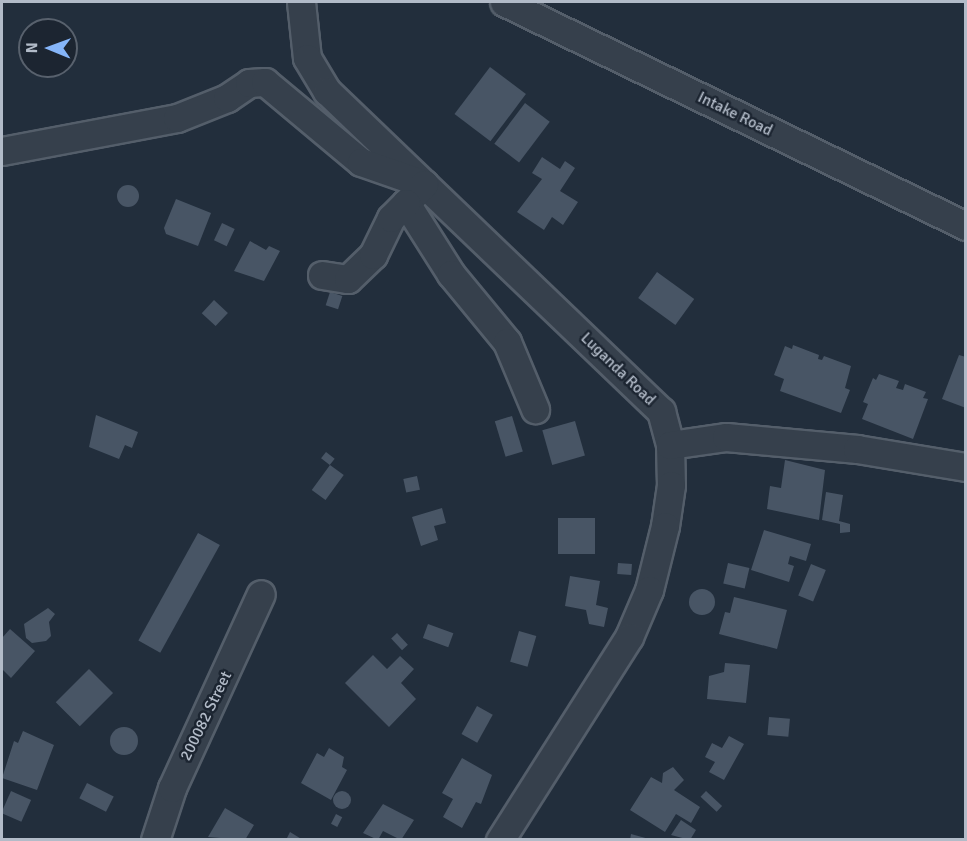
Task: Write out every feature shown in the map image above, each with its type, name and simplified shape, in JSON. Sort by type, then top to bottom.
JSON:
[{"type":"street","name":"Luganda Road","points":[[301,2],[307,58],[327,91],[415,193],[661,411],[670,445],[671,485],[665,526],[650,590],[629,637],[500,840]]},
{"type":"street","name":"Intake Road","points":[[504,2],[966,226]]},
{"type":"street","points":[[2,151],[177,118],[214,104],[258,80],[362,162],[415,193],[451,274],[507,342],[535,409]]},
{"type":"street","points":[[322,275],[348,279],[373,255],[391,218],[415,193]]},
{"type":"street","points":[[670,445],[726,437],[857,449],[966,467]]},
{"type":"street","name":"200082 Street","points":[[155,840],[172,788],[261,594]]},
{"type":"building","points":[[490,67],[526,94],[490,141],[454,114]]},
{"type":"building","points":[[525,103],[550,122],[519,162],[494,144]]},
{"type":"building","points":[[542,157],[560,169],[565,161],[575,168],[560,191],[578,202],[563,225],[552,217],[544,230],[517,212],[542,179],[532,173]]},
{"type":"building","points":[[128,185],[138,192],[139,196],[132,206],[128,207],[118,200],[117,196],[124,186]]},
{"type":"building","points":[[176,199],[211,213],[198,246],[166,234],[164,228]]},
{"type":"building","points":[[222,223],[235,229],[227,246],[214,240]]},
{"type":"building","points":[[250,241],[266,250],[269,246],[280,251],[264,281],[234,271]]},
{"type":"building","points":[[657,272],[694,299],[675,325],[638,298]]},
{"type":"building","points":[[330,292],[342,296],[338,309],[326,305]]},
{"type":"building","points":[[214,300],[228,313],[216,326],[202,313]]},
{"type":"building","points":[[793,345],[819,355],[818,359],[822,360],[824,356],[851,366],[845,388],[850,390],[841,413],[780,391],[784,379],[774,375],[785,346],[792,349]]},
{"type":"building","points":[[959,355],[966,357],[966,408],[942,399]]},
{"type":"building","points":[[879,374],[899,381],[896,388],[903,390],[905,384],[926,392],[923,398],[928,399],[913,439],[862,419],[868,404],[863,402],[873,378],[876,380]]},
{"type":"building","points":[[96,415],[138,432],[132,448],[125,445],[119,459],[89,447]]},
{"type":"building","points":[[512,416],[523,451],[506,457],[495,421]]},
{"type":"building","points":[[575,421],[585,456],[552,465],[542,430]]},
{"type":"building","points":[[326,452],[335,459],[330,465],[321,458]]},
{"type":"building","points":[[785,460],[825,470],[819,520],[767,509],[770,486],[781,488]]},
{"type":"building","points":[[330,465],[344,475],[326,500],[312,490]]},
{"type":"building","points":[[417,476],[420,490],[406,493],[403,479]]},
{"type":"building","points":[[826,492],[843,495],[839,521],[850,524],[850,532],[840,533],[840,524],[822,520]]},
{"type":"building","points":[[442,508],[446,523],[434,526],[438,540],[421,546],[412,517]]},
{"type":"building","points":[[558,518],[595,518],[595,554],[558,554]]},
{"type":"building","points":[[764,530],[811,544],[806,561],[790,556],[788,564],[794,566],[789,582],[751,570]]},
{"type":"building","points":[[198,533],[220,545],[160,653],[138,641]]},
{"type":"building","points":[[618,563],[632,564],[631,575],[617,574]]},
{"type":"building","points":[[728,563],[749,568],[745,588],[723,583]]},
{"type":"building","points":[[811,564],[826,570],[813,602],[798,596]]},
{"type":"building","points":[[570,576],[600,581],[596,605],[608,608],[604,627],[589,624],[586,610],[565,606]]},
{"type":"building","points":[[702,589],[711,593],[715,602],[711,611],[702,615],[693,611],[689,602],[693,593]]},
{"type":"building","points":[[734,597],[787,610],[777,649],[719,634],[725,612],[730,613]]},
{"type":"building","points":[[48,608],[55,614],[49,622],[51,636],[46,641],[32,643],[26,638],[24,624]]},
{"type":"building","points":[[428,624],[453,633],[448,647],[423,638]]},
{"type":"building","points":[[10,629],[35,651],[11,678],[2,669],[2,638]]},
{"type":"building","points":[[519,631],[536,636],[527,667],[510,662]]},
{"type":"building","points":[[397,633],[408,645],[402,650],[391,638]]},
{"type":"building","points":[[373,655],[387,669],[400,656],[414,669],[401,683],[416,699],[389,727],[345,683]]},
{"type":"building","points":[[725,663],[750,665],[746,703],[707,699],[709,676],[724,672]]},
{"type":"building","points":[[89,669],[113,693],[80,726],[56,702]]},
{"type":"building","points":[[477,706],[493,715],[477,743],[461,734]]},
{"type":"building","points":[[769,717],[790,719],[788,737],[767,735]]},
{"type":"building","points":[[124,727],[134,731],[138,741],[134,751],[124,755],[114,751],[110,741],[114,731]]},
{"type":"building","points":[[23,731],[54,745],[37,790],[2,778],[14,741],[18,743]]},
{"type":"building","points":[[729,736],[744,744],[724,780],[709,772],[715,762],[705,757],[712,743],[722,748]]},
{"type":"building","points":[[329,748],[344,757],[342,767],[347,770],[331,800],[301,783],[317,753],[324,757]]},
{"type":"building","points":[[462,758],[492,775],[481,804],[476,802],[462,828],[443,817],[453,799],[442,793]]},
{"type":"building","points":[[673,767],[684,780],[674,790],[700,807],[691,823],[676,814],[665,832],[630,810],[651,777],[662,783],[663,773]]},
{"type":"building","points":[[87,783],[114,797],[106,812],[79,798]]},
{"type":"building","points":[[11,791],[31,800],[21,822],[2,813]]},
{"type":"building","points":[[338,791],[346,791],[351,796],[349,807],[338,809],[333,804],[333,796]]},
{"type":"building","points":[[706,791],[722,806],[717,812],[701,797]]},
{"type":"building","points":[[383,804],[414,820],[401,840],[383,831],[378,840],[363,833]]},
{"type":"building","points":[[225,808],[254,825],[245,840],[208,837]]},
{"type":"building","points":[[336,814],[342,817],[337,827],[331,824]]},
{"type":"building","points":[[681,820],[696,830],[690,840],[671,835]]},
{"type":"building","points":[[290,832],[303,840],[286,840]]},
{"type":"building","points":[[631,834],[649,839],[649,840],[630,840]]}]
